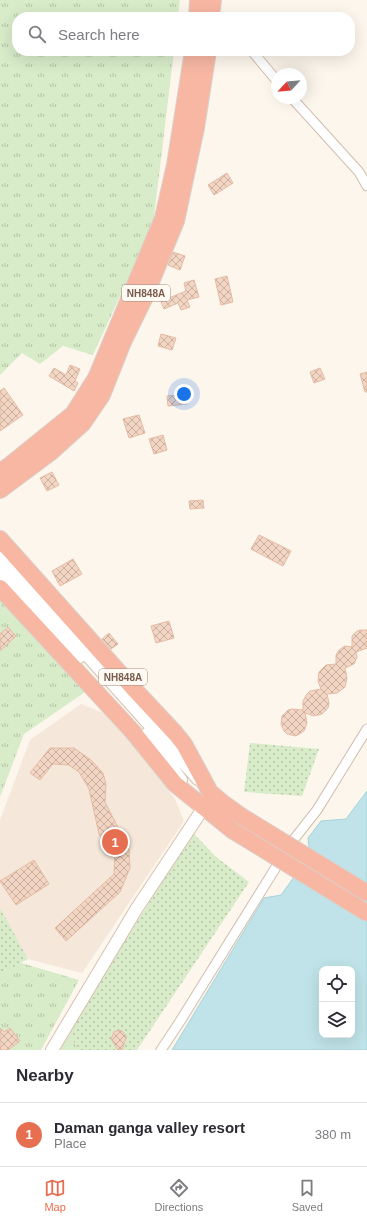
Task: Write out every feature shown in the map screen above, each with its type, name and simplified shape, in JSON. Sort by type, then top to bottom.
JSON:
[{"type":"highway","points":[[197,12],[198,0]]},
{"type":"highway","points":[[212,12],[213,0]]},
{"type":"highway","name":"NH848A","points":[[0,472],[73,414],[96,378],[163,218],[175,165],[192,56]]},
{"type":"highway","name":"NH848A","points":[[0,490],[51,452],[83,423],[102,396],[123,342],[144,299],[176,221],[196,128],[207,56]]},
{"type":"highway","name":"NH848A","points":[[0,539],[129,684],[176,734],[184,744],[210,792],[241,816],[367,894]]},
{"type":"highway","points":[[0,588],[133,732],[175,784],[232,830],[367,913]]},
{"type":"main road","points":[[0,558],[82,648],[162,745],[198,802],[137,908],[52,1050]]},
{"type":"main road","points":[[0,571],[162,745],[210,792]]},
{"type":"street","points":[[256,56],[271,74]]},
{"type":"street","points":[[297,104],[359,172],[367,186]]},
{"type":"street","points":[[161,1050],[291,843],[316,810],[367,729]]},
{"type":"shaded area","points":[[81,704],[109,715],[175,799],[184,821],[82,973],[28,959],[0,913],[0,820],[30,740]]},
{"type":"green space","points":[[0,0],[180,0],[179,12],[12,12],[12,56],[173,56],[153,225],[93,355],[63,346],[40,364],[22,353],[0,375]]},
{"type":"green space","points":[[0,596],[88,690],[24,734],[0,797]]},
{"type":"green space","points":[[250,743],[319,749],[302,796],[244,792]]},
{"type":"green space","points":[[193,833],[216,857],[249,882],[137,1050],[80,1050],[67,1033]]},
{"type":"green space","points":[[0,908],[28,959],[0,974]]},
{"type":"green space","points":[[0,929],[18,962],[79,980],[41,1050],[0,1050]]},
{"type":"green space","points":[[67,1033],[80,1050],[60,1050]]},
{"type":"water","points":[[367,791],[367,1050],[172,1050],[264,898],[281,895],[310,855],[308,838],[321,821],[346,819]]},
{"type":"building","points":[[227,173],[233,183],[214,195],[208,185]]},
{"type":"building","points":[[173,252],[185,256],[180,270],[168,265]]},
{"type":"building","points":[[227,276],[233,302],[221,305],[215,279]]},
{"type":"building","points":[[194,280],[199,297],[187,300],[190,307],[181,310],[178,303],[164,309],[159,297],[168,293],[169,298],[186,291],[184,283]]},
{"type":"building","points":[[161,334],[176,338],[172,350],[158,346]]},
{"type":"building","points":[[70,365],[80,369],[75,381],[78,383],[74,391],[49,376],[54,368],[66,375]]},
{"type":"building","points":[[320,368],[325,379],[314,383],[310,372]]},
{"type":"building","points":[[367,372],[367,392],[365,392],[360,374]]},
{"type":"building","points":[[4,388],[23,415],[0,431],[0,391]]},
{"type":"building","points":[[186,394],[187,404],[168,406],[167,396]]},
{"type":"building","points":[[139,415],[145,433],[129,438],[123,419]]},
{"type":"building","points":[[163,435],[167,450],[154,454],[149,439]]},
{"type":"building","points":[[52,472],[59,485],[47,491],[40,478]]},
{"type":"building","points":[[203,500],[204,508],[190,509],[189,501]]},
{"type":"building","points":[[259,535],[291,551],[283,566],[251,549]]},
{"type":"building","points":[[73,559],[82,574],[60,586],[52,571]]},
{"type":"building","points":[[169,621],[174,638],[156,643],[151,626]]},
{"type":"building","points":[[8,627],[16,636],[0,651],[0,634]]},
{"type":"building","points":[[360,630],[367,630],[367,648],[356,652],[357,657],[354,664],[345,668],[347,678],[345,687],[337,693],[327,694],[329,703],[328,708],[322,714],[314,716],[305,713],[307,723],[304,731],[296,736],[287,734],[281,724],[282,716],[288,710],[303,710],[303,701],[307,694],[310,691],[321,689],[318,681],[319,672],[326,665],[336,664],[336,655],[339,650],[345,646],[352,647],[352,636]]},
{"type":"building","points":[[109,633],[118,644],[111,649],[102,639]]},
{"type":"building","points":[[50,748],[74,748],[91,760],[103,773],[106,784],[105,802],[129,849],[130,868],[120,892],[66,941],[55,928],[114,874],[115,854],[99,834],[89,789],[79,772],[69,765],[53,764],[40,780],[30,773]]},
{"type":"building","points":[[34,860],[49,884],[16,905],[0,881]]},
{"type":"building","points":[[0,1028],[4,1032],[10,1028],[20,1041],[8,1050],[0,1050]]},
{"type":"building","points":[[119,1030],[126,1036],[122,1050],[118,1050],[111,1039],[114,1032]]},
{"type":"place","name":"Daman ganga valley resort","points":[[115,842]]}]
